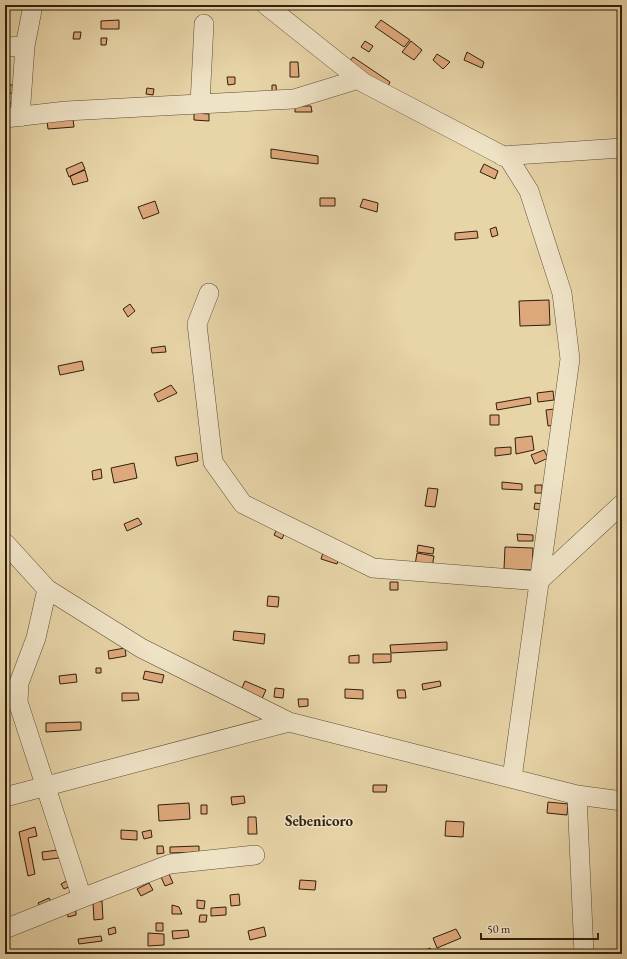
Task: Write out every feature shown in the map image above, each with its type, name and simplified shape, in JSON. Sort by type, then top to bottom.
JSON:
[{"type":"street","points":[[33,5],[12,117],[66,111],[294,100],[359,78]]},
{"type":"street","points":[[266,5],[364,83],[509,159],[529,191],[562,293],[570,359],[512,778]]},
{"type":"street","points":[[200,104],[204,24]]},
{"type":"street","points":[[5,47],[25,46]]},
{"type":"street","points":[[502,156],[622,148]]},
{"type":"street","points":[[209,293],[197,324],[213,462],[243,504],[373,568],[539,581],[622,504]]},
{"type":"street","points":[[5,543],[46,589],[141,648],[289,722],[577,795],[622,802]]},
{"type":"street","points":[[46,589],[36,638],[19,683],[18,702],[82,898]]},
{"type":"street","points":[[5,797],[289,722]]},
{"type":"street","points":[[577,795],[584,954]]},
{"type":"street","points":[[5,929],[170,864],[255,855]]},
{"type":"building","points":[[119,20],[119,29],[101,29],[101,21]]},
{"type":"building","points":[[381,20],[410,40],[404,47],[375,27]]},
{"type":"building","points":[[74,32],[81,32],[80,39],[73,39]]},
{"type":"building","points":[[101,38],[107,38],[106,45],[101,45]]},
{"type":"building","points":[[365,41],[373,46],[369,52],[361,47]]},
{"type":"building","points":[[411,41],[422,50],[414,60],[402,52]]},
{"type":"building","points":[[467,52],[484,62],[482,68],[464,60]]},
{"type":"building","points":[[437,54],[450,62],[443,69],[433,60]]},
{"type":"building","points":[[353,57],[390,82],[387,88],[349,62]]},
{"type":"building","points":[[290,62],[298,62],[299,77],[290,77]]},
{"type":"building","points":[[227,77],[235,77],[235,84],[228,85]]},
{"type":"building","points":[[6,85],[13,85],[13,93],[6,94]]},
{"type":"building","points":[[272,85],[276,85],[277,98],[272,98]]},
{"type":"building","points":[[147,88],[154,89],[153,95],[146,94]]},
{"type":"building","points":[[5,103],[13,103],[13,110],[5,111]]},
{"type":"building","points":[[295,106],[311,106],[312,112],[295,112]]},
{"type":"building","points":[[194,113],[209,114],[209,121],[194,120]]},
{"type":"building","points":[[73,119],[74,127],[48,129],[47,121]]},
{"type":"building","points":[[271,149],[318,156],[318,164],[271,158]]},
{"type":"building","points":[[82,162],[85,169],[69,177],[66,169]]},
{"type":"building","points":[[484,164],[498,171],[495,179],[480,172]]},
{"type":"building","points":[[85,170],[88,181],[73,185],[70,176]]},
{"type":"building","points":[[320,198],[335,198],[335,206],[320,206]]},
{"type":"building","points":[[363,199],[378,203],[377,212],[360,207]]},
{"type":"building","points":[[155,201],[159,213],[143,219],[138,207]]},
{"type":"building","points":[[496,227],[498,235],[492,237],[490,229]]},
{"type":"building","points":[[477,231],[478,238],[455,240],[455,233]]},
{"type":"building","points":[[549,300],[550,325],[520,326],[519,301]]},
{"type":"building","points":[[130,304],[135,311],[128,317],[123,309]]},
{"type":"building","points":[[165,346],[166,352],[152,353],[151,348]]},
{"type":"building","points":[[82,361],[84,370],[60,375],[58,366]]},
{"type":"building","points":[[171,385],[177,393],[158,402],[154,394]]},
{"type":"building","points":[[553,391],[554,400],[538,402],[537,393]]},
{"type":"building","points":[[530,397],[531,404],[497,410],[496,403]]},
{"type":"building","points":[[554,409],[556,425],[548,426],[546,410]]},
{"type":"building","points":[[490,415],[499,415],[499,425],[490,425]]},
{"type":"building","points":[[532,436],[534,450],[516,454],[515,438]]},
{"type":"building","points":[[511,447],[511,454],[495,456],[495,448]]},
{"type":"building","points":[[544,450],[548,458],[535,464],[531,455]]},
{"type":"building","points":[[197,453],[198,461],[177,466],[175,457]]},
{"type":"building","points":[[134,463],[137,478],[114,483],[111,468]]},
{"type":"building","points":[[101,469],[102,478],[93,480],[92,471]]},
{"type":"building","points":[[502,482],[522,484],[522,490],[502,489]]},
{"type":"building","points":[[535,485],[542,485],[542,493],[535,493]]},
{"type":"building","points":[[428,488],[438,489],[435,507],[425,506]]},
{"type":"building","points":[[535,503],[543,504],[542,510],[534,509]]},
{"type":"building","points":[[138,518],[142,524],[127,531],[124,524]]},
{"type":"building","points":[[278,527],[286,530],[282,539],[274,535]]},
{"type":"building","points":[[517,534],[533,535],[533,541],[518,541]]},
{"type":"building","points":[[418,545],[434,548],[433,554],[417,552]]},
{"type":"building","points":[[505,547],[533,548],[532,570],[504,569]]},
{"type":"building","points":[[324,550],[340,555],[337,564],[321,559]]},
{"type":"building","points":[[417,553],[434,556],[432,567],[415,565]]},
{"type":"building","points":[[390,582],[398,582],[398,590],[390,590]]},
{"type":"building","points":[[268,596],[279,597],[278,607],[267,606]]},
{"type":"building","points":[[234,631],[265,634],[264,644],[233,640]]},
{"type":"building","points":[[447,642],[447,650],[391,653],[390,645]]},
{"type":"building","points":[[125,648],[126,656],[109,659],[108,651]]},
{"type":"building","points":[[373,654],[391,654],[391,662],[373,663]]},
{"type":"building","points":[[359,655],[359,663],[349,663],[349,656]]},
{"type":"building","points":[[96,668],[101,668],[101,673],[96,673]]},
{"type":"building","points":[[145,671],[164,675],[162,683],[143,679]]},
{"type":"building","points":[[76,674],[77,682],[60,684],[59,676]]},
{"type":"building","points":[[245,681],[266,690],[260,703],[239,695]]},
{"type":"building","points":[[440,681],[441,686],[423,690],[422,684]]},
{"type":"building","points":[[275,688],[284,689],[283,698],[274,697]]},
{"type":"building","points":[[345,689],[363,690],[363,699],[345,698]]},
{"type":"building","points":[[397,690],[405,690],[406,698],[398,698]]},
{"type":"building","points":[[122,693],[138,693],[139,700],[122,701]]},
{"type":"building","points":[[298,699],[308,699],[308,706],[299,707]]},
{"type":"building","points":[[81,722],[81,730],[46,732],[46,723]]},
{"type":"building","points":[[373,785],[387,785],[386,792],[373,792]]},
{"type":"building","points":[[244,796],[245,803],[232,805],[231,797]]},
{"type":"building","points":[[548,802],[568,804],[567,815],[547,813]]},
{"type":"building","points":[[189,803],[190,819],[159,821],[158,805]]},
{"type":"building","points":[[201,805],[207,805],[207,814],[201,814]]},
{"type":"building","points":[[248,817],[256,817],[257,834],[248,834]]},
{"type":"building","points":[[446,821],[464,822],[463,837],[445,836]]},
{"type":"building","points":[[35,827],[37,836],[28,838],[35,874],[28,876],[19,832]]},
{"type":"building","points":[[121,830],[137,831],[137,840],[121,839]]},
{"type":"building","points":[[151,830],[152,837],[144,839],[142,832]]},
{"type":"building","points":[[157,846],[163,846],[164,853],[157,854]]},
{"type":"building","points":[[199,846],[199,852],[170,853],[170,847]]},
{"type":"building","points":[[58,850],[59,858],[43,860],[42,852]]},
{"type":"building","points":[[169,874],[173,883],[165,886],[161,877]]},
{"type":"building","points":[[68,880],[71,886],[64,889],[61,884]]},
{"type":"building","points":[[300,880],[316,881],[315,890],[299,889]]},
{"type":"building","points":[[149,883],[153,890],[141,896],[137,889]]},
{"type":"building","points":[[239,894],[240,905],[231,906],[230,895]]},
{"type":"building","points":[[49,898],[52,903],[41,909],[38,903]]},
{"type":"building","points":[[197,900],[205,901],[204,909],[197,908]]},
{"type":"building","points":[[102,901],[103,919],[94,920],[93,902]]},
{"type":"building","points":[[172,905],[179,907],[182,914],[172,914]]},
{"type":"building","points":[[226,907],[226,915],[211,916],[211,908]]},
{"type":"building","points":[[76,909],[76,915],[68,917],[67,910]]},
{"type":"building","points":[[200,915],[207,915],[206,922],[199,922]]},
{"type":"building","points":[[156,923],[163,923],[163,931],[156,931]]},
{"type":"building","points":[[115,927],[116,933],[109,935],[108,929]]},
{"type":"building","points":[[264,927],[266,936],[250,940],[248,931]]},
{"type":"building","points":[[456,929],[461,938],[437,948],[433,938]]},
{"type":"building","points":[[188,930],[189,937],[173,939],[172,931]]},
{"type":"building","points":[[148,933],[164,934],[164,945],[148,946]]},
{"type":"building","points":[[101,936],[102,941],[79,944],[78,939]]},
{"type":"building","points":[[430,948],[433,954],[418,954]]},
{"type":"building","points":[[75,951],[91,953],[91,954],[75,954]]},
{"type":"district","name":"Sebenicoro","points":[[319,820]]}]
